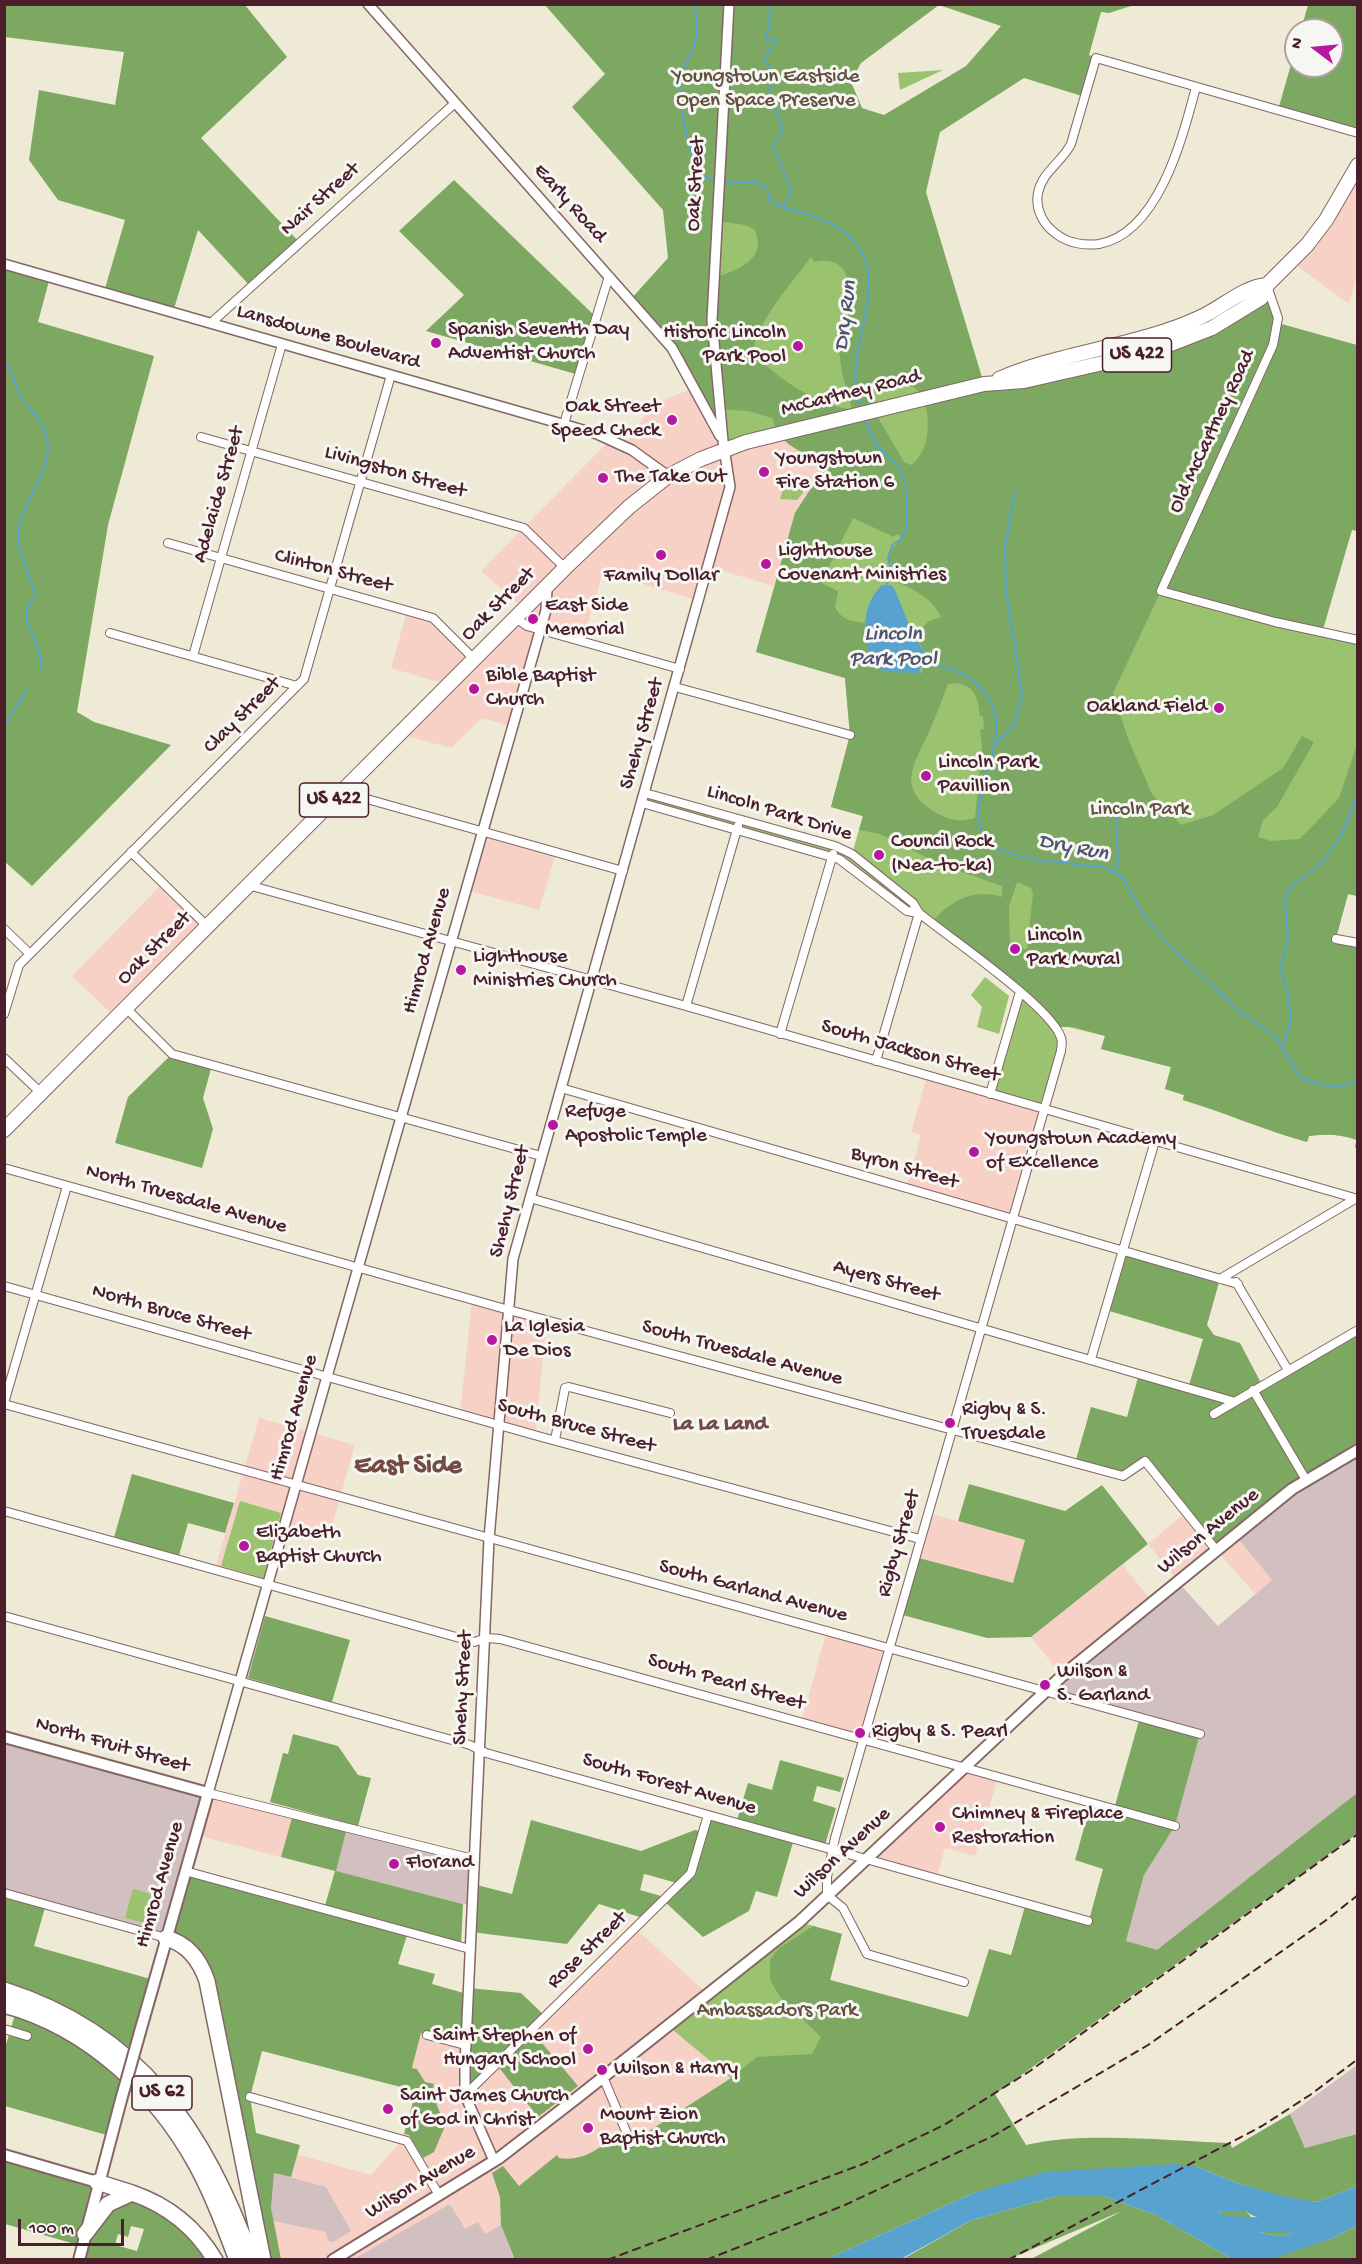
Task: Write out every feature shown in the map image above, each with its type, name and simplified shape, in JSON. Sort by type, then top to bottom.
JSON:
[{"type":"highway","name":"McCartney Road","points":[[724,445],[986,384],[1021,369],[1158,335],[1213,312],[1257,286],[1267,285],[1292,262],[1319,229],[1358,165]]},
{"type":"highway","name":"Oak Street","points":[[4,1130],[565,568],[629,507],[668,476],[724,445]]},
{"type":"highway","points":[[166,1938],[183,1945],[193,1954],[207,1981],[263,2259]]},
{"type":"highway","name":"US 62","points":[[4,1990],[42,2004],[88,2028],[113,2045],[143,2072],[193,2132],[214,2169],[252,2259]]},
{"type":"highway","name":"US 62","points":[[4,2005],[47,2020],[83,2040],[120,2068],[153,2102],[197,2166],[237,2259]]},
{"type":"highway","points":[[97,2182],[132,2193],[162,2206],[188,2225],[215,2259]]},
{"type":"highway","points":[[85,2234],[108,2204],[132,2193]]},
{"type":"main road","name":"Wilson Avenue","points":[[333,2259],[494,2161],[603,2077],[799,1922],[1045,1691],[1306,1480],[1358,1450]]},
{"type":"main road","name":"North Fruit Street","points":[[4,1737],[208,1793]]},
{"type":"main road","name":"Himrod Avenue","points":[[79,2259],[97,2182],[208,1793]]},
{"type":"main road","points":[[4,2156],[97,2182]]},
{"type":"street","name":"Early Road","points":[[368,4],[672,348],[724,445]]},
{"type":"street","name":"Oak Street","points":[[724,445],[712,320],[729,4]]},
{"type":"street","points":[[1196,87],[1172,167],[1144,212],[1130,228],[1114,239],[1096,244],[1076,243],[1059,236],[1044,222],[1038,196],[1043,180],[1071,144],[1096,58],[1358,133]]},
{"type":"street","name":"Nair Street","points":[[211,323],[455,103]]},
{"type":"street","name":"Lansdowne Boulevard","points":[[4,264],[564,424],[618,442],[668,476]]},
{"type":"street","points":[[564,424],[609,276]]},
{"type":"street","name":"Old McCartney Road","points":[[1267,285],[1278,318],[1273,345],[1161,591],[1264,619],[1358,640]]},
{"type":"street","name":"Adelaide Street","points":[[193,656],[282,344]]},
{"type":"street","name":"Clay Street","points":[[4,1014],[17,967],[306,675],[391,375]]},
{"type":"street","name":"Livingston Street","points":[[201,437],[524,528],[565,568]]},
{"type":"street","name":"Shehy Street","points":[[494,2161],[465,2095],[465,2045],[489,1539],[515,1250],[729,493],[724,445]]},
{"type":"street","name":"Clinton Street","points":[[168,543],[434,618],[474,659]]},
{"type":"street","name":"Himrod Avenue","points":[[208,1793],[546,610],[547,588]]},
{"type":"street","points":[[516,618],[526,626],[680,669]]},
{"type":"street","points":[[110,633],[297,686]]},
{"type":"street","points":[[675,687],[850,735]]},
{"type":"street","points":[[342,792],[623,871]]},
{"type":"street","name":"Lincoln Park Drive","points":[[645,793],[836,846],[867,865],[913,903],[918,913],[1020,992],[1050,1021],[1061,1037]]},
{"type":"street","name":"Lincoln Park Drive","points":[[642,803],[832,857],[848,864],[907,911],[918,913]]},
{"type":"street","points":[[686,1006],[740,820]]},
{"type":"street","points":[[780,1034],[836,846]]},
{"type":"street","points":[[131,852],[207,926]]},
{"type":"street","name":"South Jackson Street","points":[[248,885],[686,1006],[1356,1199]]},
{"type":"street","points":[[876,1061],[918,913]]},
{"type":"street","points":[[4,929],[30,954]]},
{"type":"street","points":[[1336,939],[1358,944]]},
{"type":"street","points":[[990,1094],[1020,992]]},
{"type":"street","points":[[126,1008],[172,1054],[541,1156]]},
{"type":"street","name":"Rigby Street","points":[[827,1895],[827,1876],[832,1850],[1044,1110],[1060,1051],[1061,1037]]},
{"type":"street","points":[[4,1058],[41,1093]]},
{"type":"street","name":"Byron Street","points":[[561,1088],[1238,1284]]},
{"type":"street","points":[[1091,1359],[1155,1142]]},
{"type":"street","name":"North Truesdale Avenue","points":[[4,1168],[358,1267]]},
{"type":"street","points":[[4,1404],[67,1186]]},
{"type":"street","name":"Ayers Street","points":[[530,1198],[1232,1401]]},
{"type":"street","points":[[1220,1279],[1356,1199]]},
{"type":"street","name":"South Truesdale Avenue","points":[[358,1267],[1116,1475],[1127,1476],[1144,1461],[1217,1551]]},
{"type":"street","points":[[1231,1273],[1288,1370]]},
{"type":"street","name":"North Bruce Street","points":[[4,1286],[327,1377]]},
{"type":"street","points":[[1214,1414],[1232,1401],[1358,1330]]},
{"type":"street","name":"South Bruce Street","points":[[327,1377],[920,1539]]},
{"type":"street","points":[[555,1440],[561,1397],[565,1388],[569,1387],[670,1413]]},
{"type":"street","points":[[1254,1390],[1306,1480]]},
{"type":"street","name":"South Garland Avenue","points":[[4,1404],[1200,1734]]},
{"type":"street","name":"South Pearl Street","points":[[4,1511],[474,1642],[490,1637],[1174,1826]]},
{"type":"street","name":"South Forest Avenue","points":[[4,1616],[1088,1921]]},
{"type":"street","points":[[208,1793],[473,1859]]},
{"type":"street","name":"Rose Street","points":[[465,2095],[691,1873],[708,1815]]},
{"type":"street","points":[[185,1871],[470,1949]]},
{"type":"street","points":[[4,1893],[166,1938]]},
{"type":"street","points":[[827,1895],[843,1908],[867,1954],[964,1982]]},
{"type":"street","points":[[4,2029],[27,2036]]},
{"type":"street","points":[[427,2035],[465,2045]]},
{"type":"street","points":[[603,2077],[631,2143]]},
{"type":"street","points":[[250,2097],[407,2141],[440,2195]]},
{"type":"shaded area","points":[[1357,165],[1357,275],[1349,304],[1292,262]]},
{"type":"shaded area","points":[[694,388],[777,434],[798,451],[824,458],[819,476],[795,513],[774,586],[709,567],[699,601],[603,572],[582,642],[541,630],[513,727],[482,718],[451,748],[400,734],[448,685],[391,668],[407,611],[429,617],[474,659],[524,609],[481,571],[611,439],[625,445],[653,404]]},
{"type":"shaded area","points":[[482,832],[556,853],[539,910],[466,890]]},
{"type":"shaded area","points":[[163,883],[207,926],[116,1018],[72,976]]},
{"type":"shaded area","name":"Youngstown Academy of Excellence","points":[[927,1076],[1044,1110],[1012,1219],[906,1188],[921,1135],[911,1132]]},
{"type":"shaded area","points":[[472,1300],[547,1320],[535,1435],[460,1414]]},
{"type":"shaded area","points":[[259,1418],[355,1445],[328,1540],[284,1528],[268,1584],[215,1569]]},
{"type":"shaded area","points":[[1357,1450],[1357,1793],[1157,1951],[1126,1941],[1144,1875],[1175,1826],[1200,1734],[1045,1691],[1178,1582],[1218,1626],[1272,1580],[1236,1536],[1292,1489]]},
{"type":"shaded area","points":[[1186,1512],[1236,1536],[1272,1580],[1255,1594],[1217,1551],[1178,1582],[1148,1544]]},
{"type":"shaded area","points":[[928,1513],[1025,1540],[1013,1584],[915,1557]]},
{"type":"shaded area","points":[[1123,1565],[1153,1603],[1062,1676],[1031,1637]]},
{"type":"shaded area","points":[[827,1630],[890,1647],[863,1740],[801,1723]]},
{"type":"shaded area","points":[[4,1737],[208,1793],[166,1938],[5,1893]]},
{"type":"shaded area","points":[[963,1768],[998,1777],[975,1856],[945,1848],[936,1879],[867,1860]]},
{"type":"shaded area","points":[[208,1793],[293,1814],[281,1857],[196,1835]]},
{"type":"shaded area","points":[[347,1828],[473,1859],[472,1906],[335,1871]]},
{"type":"shaded area","points":[[636,1929],[708,1994],[668,2026],[731,2078],[631,2143],[538,2259],[281,2259],[257,2143],[371,2175],[403,2139],[416,2092],[407,2089],[421,2033],[465,2045],[465,2094]]},
{"type":"shaded area","points":[[1357,2065],[1357,2134],[1305,2148],[1290,2114]]},
{"type":"shaded area","points":[[274,2173],[326,2187],[351,2231],[333,2242],[328,2241],[326,2232],[273,2221],[271,2208]]},
{"type":"shaded area","points":[[450,2204],[465,2229],[478,2222],[485,2234],[501,2225],[514,2259],[352,2260]]},
{"type":"green space","points":[[5,5],[245,5],[287,57],[201,138],[300,243],[251,287],[198,230],[173,312],[104,292],[125,220],[58,200],[29,160],[39,90],[115,105],[124,52],[5,37]]},
{"type":"green space","name":"Youngstown Eastside Open Space Preserve","points":[[545,5],[939,5],[1134,5],[1109,13],[1101,12],[1089,55],[1096,58],[1085,97],[1024,78],[940,132],[926,192],[984,384],[1024,381],[1212,328],[1267,285],[1278,323],[1357,345],[1357,531],[1352,530],[1322,633],[1161,591],[1113,693],[1129,741],[1152,794],[1181,825],[1213,815],[1283,768],[1302,736],[1314,742],[1277,807],[1263,820],[1258,837],[1271,841],[1300,839],[1339,798],[1357,744],[1357,896],[1348,894],[1336,938],[1357,943],[1357,1140],[1322,1135],[1309,1136],[1307,1142],[1183,1100],[1184,1095],[1165,1089],[1171,1067],[1101,1049],[1105,1036],[1074,1027],[1055,1027],[931,923],[946,908],[963,898],[981,894],[1002,897],[1002,886],[942,865],[880,834],[859,830],[863,816],[831,807],[850,735],[845,678],[756,652],[795,513],[819,476],[824,458],[791,446],[780,435],[772,418],[748,411],[720,409],[723,441],[680,360],[630,300],[668,258],[663,210],[572,107],[605,74]],"holes":[[[939,5],[1001,26],[966,66],[884,115],[862,108],[851,82],[861,63]],[[717,221],[745,225],[754,229],[758,239],[754,255],[749,262],[714,277]],[[811,257],[814,262],[829,261],[839,265],[845,273],[849,284],[849,310],[845,335],[837,335],[842,373],[852,409],[827,403],[798,389],[772,371],[754,352],[760,330],[776,303]],[[875,382],[902,384],[912,386],[922,396],[928,428],[923,450],[911,465],[904,462],[877,416],[867,387],[869,383]],[[853,518],[894,537],[896,534],[903,537],[894,546],[888,559],[895,571],[889,578],[925,597],[941,617],[929,621],[914,637],[928,655],[921,673],[886,672],[872,664],[865,623],[847,619],[841,615],[835,607],[838,591],[821,583]],[[957,683],[972,690],[977,699],[980,716],[983,716],[984,729],[980,730],[982,746],[975,818],[954,820],[945,817],[923,803],[915,794],[912,784],[914,765],[948,684]],[[1017,882],[1031,888],[1033,894],[1027,949],[1010,949],[1009,907]]]},
{"type":"green space","points":[[1308,5],[1357,5],[1357,133],[1278,110],[1287,78],[1344,78],[1344,18],[1304,18]]},
{"type":"green space","name":"Lincoln Park","points":[[851,47],[851,83],[984,384],[1046,559],[1357,640],[1357,896],[1348,894],[1336,938],[1357,943],[1357,1140],[1322,1135],[1309,1136],[1307,1142],[1183,1100],[1184,1095],[1165,1089],[1171,1067],[1101,1049],[1105,1036],[1064,1026],[1055,1027],[1061,1037],[1044,1110],[990,1094],[1020,992],[919,913],[907,911],[848,864],[642,803],[645,793],[852,854],[863,816],[831,807],[850,735],[845,678],[756,652],[795,513],[819,476],[824,458],[798,451],[777,434],[725,450],[718,393],[720,164]]},
{"type":"green space","points":[[943,70],[900,90],[898,73]]},
{"type":"green space","points":[[454,180],[596,317],[579,375],[426,331],[464,295],[399,231]]},
{"type":"green space","points":[[5,264],[50,277],[38,322],[154,356],[108,525],[77,712],[94,722],[171,745],[32,886],[5,862]]},
{"type":"green space","points":[[787,476],[797,478],[803,485],[803,493],[797,500],[780,499]]},
{"type":"green space","points":[[985,977],[1009,996],[999,1034],[977,1027],[982,1007],[971,995]]},
{"type":"green space","points":[[172,1054],[212,1065],[203,1098],[213,1129],[202,1168],[115,1143],[128,1097]]},
{"type":"green space","points":[[1123,1251],[1220,1279],[1207,1325],[1214,1335],[1240,1343],[1262,1385],[1357,1330],[1357,1450],[1322,1470],[1217,1551],[1145,1462],[1127,1476],[1075,1463],[1091,1407],[1127,1417],[1139,1374],[1188,1388],[1203,1339],[1106,1310]]},
{"type":"green space","points":[[132,1474],[234,1503],[225,1533],[188,1523],[178,1559],[113,1541]]},
{"type":"green space","points":[[969,1484],[1065,1511],[1102,1485],[1148,1544],[1031,1637],[987,1638],[899,1614],[915,1557],[1013,1583],[1025,1540],[958,1521]]},
{"type":"green space","points":[[240,1501],[281,1513],[263,1578],[221,1566]]},
{"type":"green space","points":[[265,1616],[350,1640],[332,1702],[248,1678]]},
{"type":"green space","points":[[1140,1717],[1200,1734],[1175,1826],[1144,1875],[1126,1941],[1157,1950],[1357,1793],[1357,1834],[995,2094],[1026,2145],[1073,2138],[1127,2138],[1230,2143],[1232,2148],[1290,2114],[1305,2148],[1357,2134],[1357,2186],[1317,2202],[1287,2198],[1237,2183],[1197,2167],[1149,2166],[976,2192],[827,2259],[515,2260],[501,2225],[500,2197],[492,2173],[503,2166],[519,2186],[557,2155],[559,2158],[569,2159],[586,2155],[603,2146],[625,2129],[632,2142],[731,2078],[757,2057],[812,2054],[821,2037],[780,1997],[770,1980],[770,1960],[778,1949],[813,1926],[842,1934],[830,1980],[968,2017],[989,1949],[1011,1955],[1026,1903],[1089,1920],[1103,1869],[1075,1860],[1091,1803],[1114,1809]]},
{"type":"green space","points":[[293,1734],[338,1746],[358,1775],[371,1778],[358,1826],[270,1802],[283,1753],[288,1754]]},
{"type":"green space","points":[[780,1760],[844,1778],[840,1792],[817,1786],[813,1801],[836,1808],[824,1848],[794,1839],[777,1897],[756,1891],[749,1911],[703,1937],[664,1901],[646,1919],[599,1904],[567,1944],[471,1932],[473,1884],[512,1894],[531,1820],[641,1851],[695,1830],[703,1832],[708,1815],[736,1823],[748,1783],[772,1790]],"holes":[[[644,1874],[680,1884],[668,1898],[640,1890]]]},
{"type":"green space","points":[[293,1814],[347,1828],[336,1871],[463,1904],[461,1947],[408,1932],[398,1964],[435,1974],[432,1984],[467,1994],[468,1988],[521,1993],[546,2017],[532,2031],[578,2086],[538,2117],[497,2065],[465,2095],[465,2045],[421,2033],[412,2068],[417,2069],[425,2082],[434,2084],[432,2092],[445,2126],[434,2152],[423,2158],[409,2135],[404,2134],[416,2091],[262,2051],[250,2097],[256,2133],[300,2145],[291,2177],[274,2173],[271,2208],[281,2259],[263,2259],[207,1981],[172,1939],[185,1871],[324,1909],[335,1871],[281,1857]]},
{"type":"green space","points":[[133,1889],[164,1898],[154,1921],[148,1924],[125,1918]]},
{"type":"green space","points":[[5,1893],[46,1904],[34,1946],[154,1980],[110,2136],[5,2106],[4,2051],[17,2008],[5,2005]]},
{"type":"green space","name":"Ambassadors Park","points":[[799,1922],[842,1934],[830,1980],[910,2002],[750,2094],[668,2026]]},
{"type":"green space","points":[[4,2155],[97,2182],[86,2232],[105,2208],[146,2198],[215,2259],[79,2259],[82,2246],[5,2224]],"holes":[[[131,2226],[144,2229],[137,2251],[115,2245],[118,2234],[128,2237]]]},
{"type":"green space","points":[[1057,2196],[1104,2196],[1156,2215],[1232,2259],[1031,2259],[1122,2211],[1009,2259],[901,2260],[972,2220]]},
{"type":"green space","points":[[1222,2211],[1246,2211],[1252,2218],[1287,2227],[1293,2232],[1279,2235],[1258,2231],[1220,2218],[1218,2214]]},
{"type":"green space","points":[[1357,2225],[1357,2259],[1260,2260],[1331,2239]]},
{"type":"water","name":"Lincoln Park Pool","points":[[882,585],[891,585],[895,590],[914,637],[926,654],[919,673],[886,672],[872,664],[865,623],[870,603]]},
{"type":"water","points":[[1175,2164],[1197,2167],[1237,2183],[1287,2197],[1317,2202],[1357,2186],[1357,2225],[1331,2239],[1270,2259],[1232,2259],[1156,2215],[1104,2196],[1057,2196],[972,2220],[901,2259],[827,2259],[976,2192],[1045,2172]],"holes":[[[1222,2211],[1246,2211],[1251,2215],[1283,2225],[1293,2232],[1287,2235],[1269,2234],[1220,2218],[1218,2214]]]},
{"type":"waterway","name":"Dry Run","points":[[694,4],[696,36],[681,76],[680,100],[688,142],[697,166],[702,176],[718,181]]},
{"type":"waterway","points":[[772,4],[766,39],[768,41],[775,38],[776,42],[764,59],[773,73],[769,92],[783,130],[773,145],[791,190],[784,208]]},
{"type":"waterway","name":"Dry Run","points":[[723,182],[748,182],[762,185],[768,191],[769,200],[837,227],[857,245],[867,265],[869,288],[857,361],[856,386],[861,410]]},
{"type":"waterway","points":[[4,362],[10,370],[22,399],[42,424],[47,439],[48,453],[44,467],[26,506],[18,534],[22,558],[35,596],[26,614],[29,628],[39,651],[41,668]]},
{"type":"waterway","name":"Dry Run","points":[[864,418],[876,445],[899,467],[907,489],[907,527],[900,540],[893,544],[888,557],[891,570],[887,584]]},
{"type":"waterway","points":[[996,744],[1014,725],[1022,693],[1006,591],[1005,548],[1015,491]]},
{"type":"waterway","name":"Dry Run","points":[[921,661],[964,675],[989,697],[996,720],[994,743],[978,814],[983,833],[998,848],[1034,859],[1102,867],[1122,876],[1144,915],[1164,940],[1240,1012],[1275,1036],[1300,1077],[1328,1086],[1358,1081]]},
{"type":"waterway","points":[[4,726],[27,690]]},
{"type":"waterway","points":[[1284,1046],[1291,1019],[1287,990],[1281,970],[1288,936],[1285,900],[1291,886],[1319,866],[1332,849],[1342,833],[1358,794]]},
{"type":"waterway","points":[[1115,810],[1118,856],[1115,871]]},
{"type":"waterway","points":[[1219,2221],[1299,2226]]},
{"type":"railway","points":[[607,2260],[863,2164],[944,2125],[1030,2071],[1358,1834]]},
{"type":"railway","points":[[706,2260],[845,2205],[993,2136],[1148,2045],[1325,1921],[1358,1895]]},
{"type":"railway","points":[[1008,2260],[1262,2126],[1310,2095],[1358,2059]]},
{"type":"place","name":"Spanish Seventh Day Adventist Church","points":[[436,343]]},
{"type":"place","name":"Historic Lincoln Park Pool","points":[[798,346]]},
{"type":"place","name":"Oak Street Speed Check","points":[[672,420]]},
{"type":"place","name":"Youngstown Fire Station 6","points":[[764,472]]},
{"type":"place","name":"The Take Out","points":[[603,478]]},
{"type":"place","name":"Family Dollar","points":[[661,555]]},
{"type":"place","name":"Lighthouse Covenant Ministries","points":[[766,564]]},
{"type":"place","name":"East Side Memorial","points":[[533,619]]},
{"type":"place","name":"Bible Baptist Church","points":[[474,689]]},
{"type":"place","name":"Oakland Field","points":[[1219,708]]},
{"type":"place","name":"Lincoln Park Pavillion","points":[[926,776]]},
{"type":"place","name":"Council Rock (Nea-to-ka)","points":[[879,855]]},
{"type":"place","name":"Lincoln Park Mural","points":[[1015,949]]},
{"type":"place","name":"Lighthouse Ministries Church","points":[[461,970]]},
{"type":"place","name":"Refuge Apostolic Temple","points":[[553,1125]]},
{"type":"place","name":"Youngstown Academy of Excellence","points":[[974,1152]]},
{"type":"place","name":"La Iglesia De Dios","points":[[492,1340]]},
{"type":"place","name":"Rigby & S. Truesdale","points":[[950,1423]]},
{"type":"place","name":"Elizabeth Baptist Church","points":[[244,1546]]},
{"type":"place","name":"Wilson & S. Garland","points":[[1045,1685]]},
{"type":"place","name":"Rigby & S. Pearl","points":[[860,1733]]},
{"type":"place","name":"Chimney & Fireplace Restoration","points":[[940,1827]]},
{"type":"place","name":"Florand","points":[[394,1864]]},
{"type":"place","name":"Saint Stephen of Hungary School","points":[[588,2049]]},
{"type":"place","name":"Wilson & Harry","points":[[602,2070]]},
{"type":"place","name":"Saint James Church of God in Christ","points":[[388,2109]]},
{"type":"place","name":"Mount Zion Baptist Church","points":[[588,2128]]},
{"type":"district","name":"La La Land","points":[[720,1426]]},
{"type":"district","name":"East Side","points":[[408,1468]]}]
